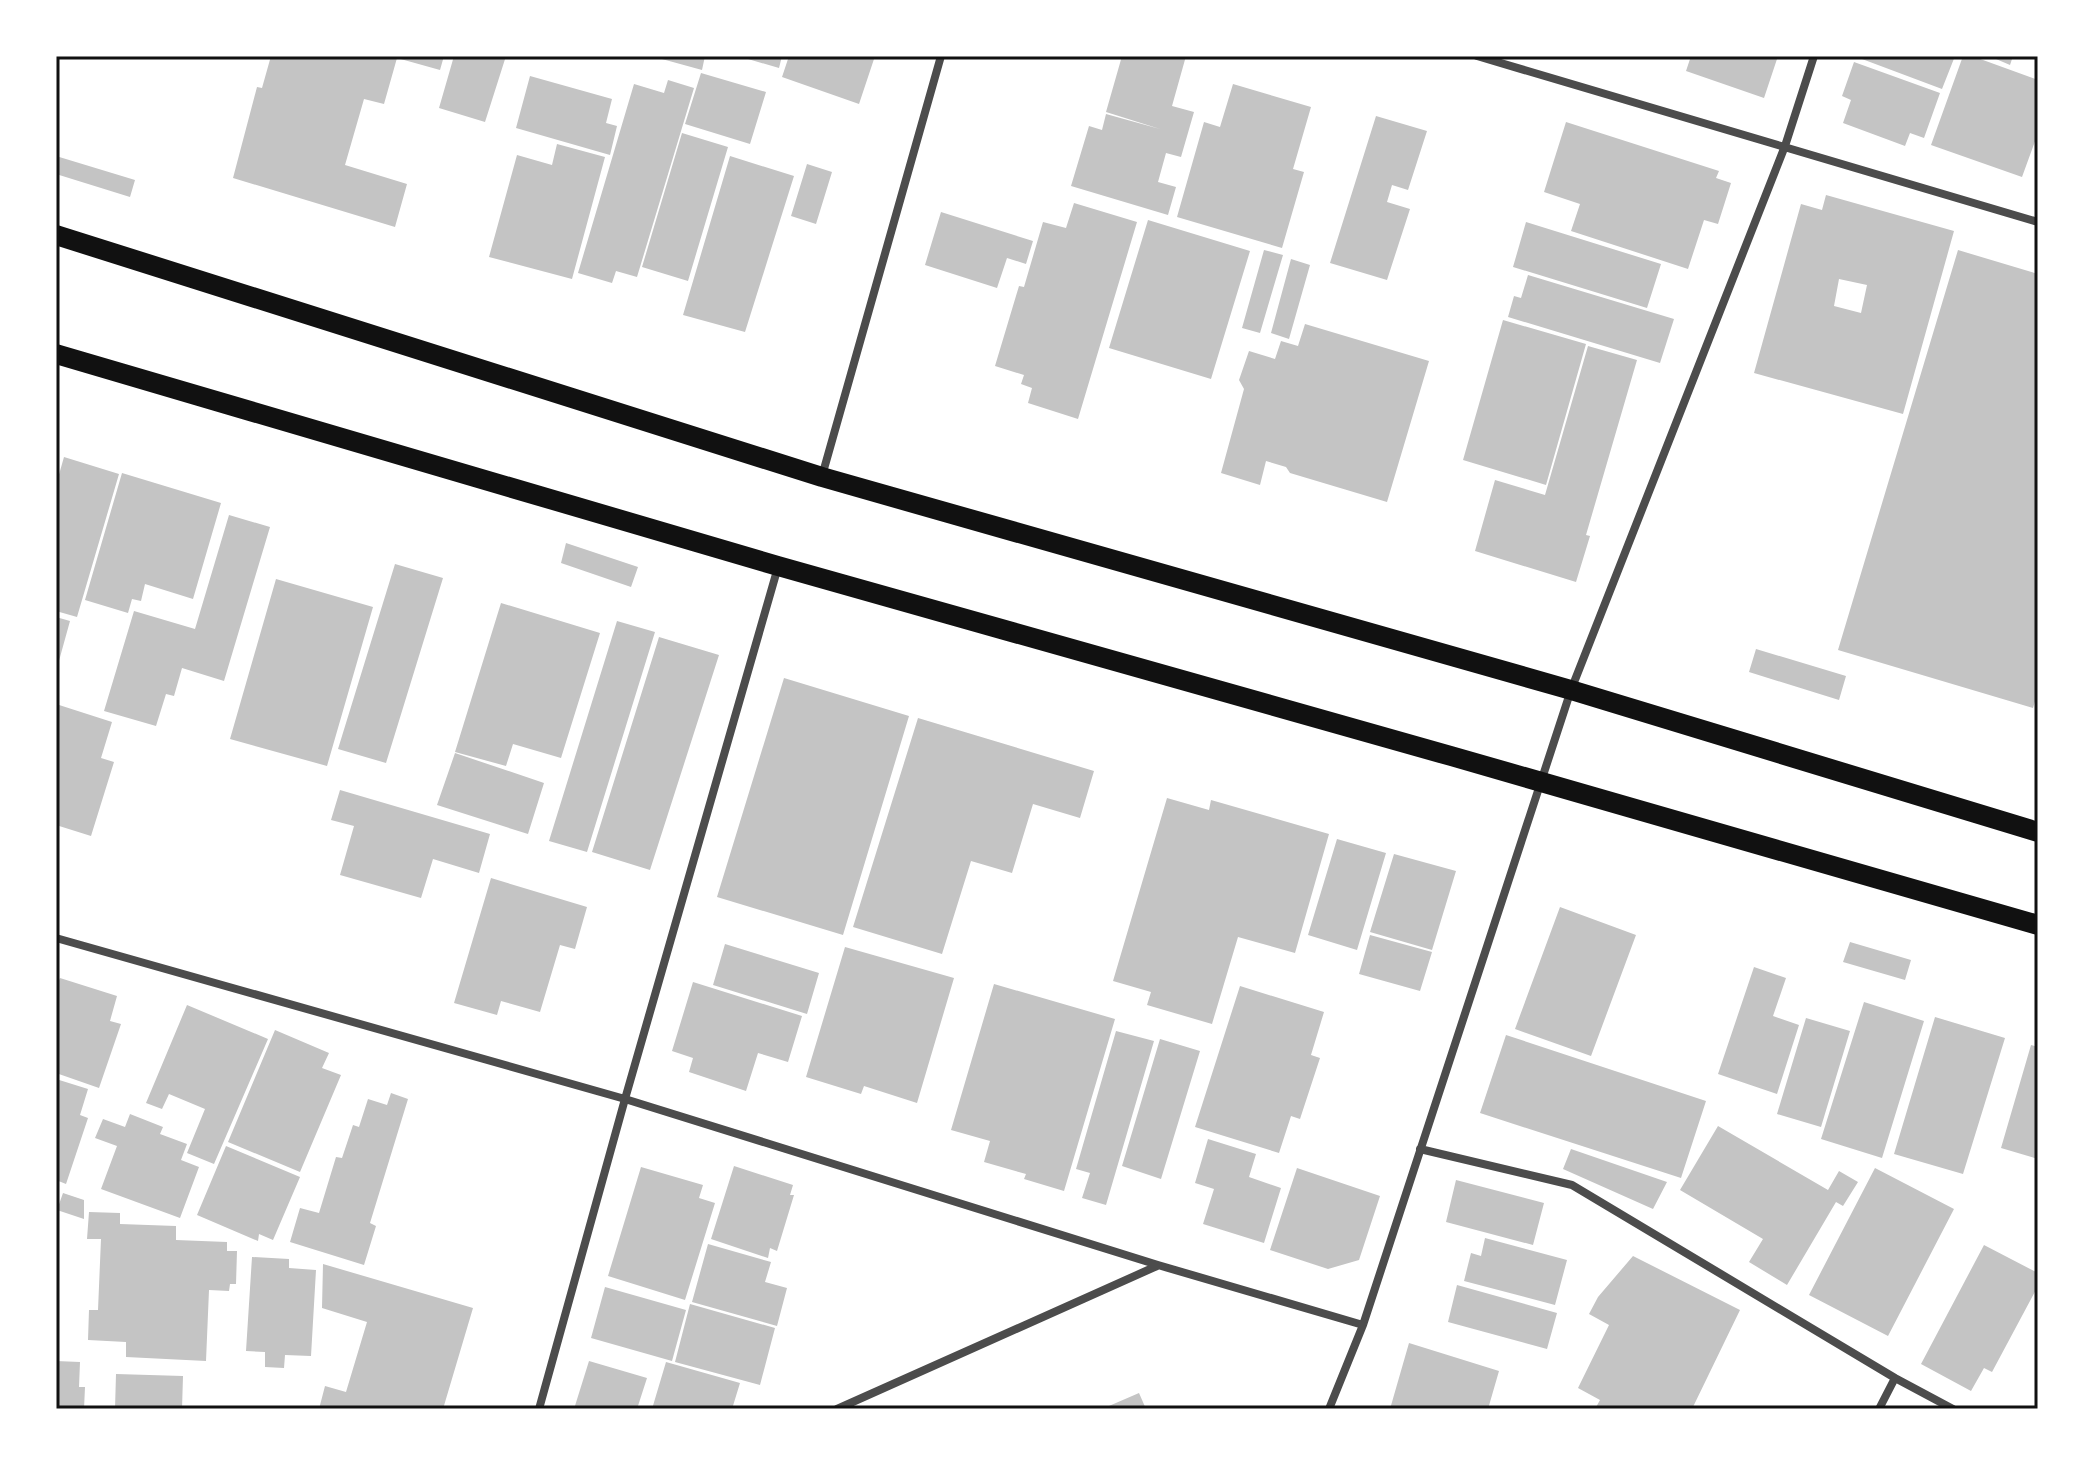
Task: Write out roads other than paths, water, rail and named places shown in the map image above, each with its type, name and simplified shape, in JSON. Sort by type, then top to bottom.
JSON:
[{"type":"main road","points":[[56,235],[822,477],[1571,690],[2038,832]]},
{"type":"main road","points":[[56,354],[778,566],[2038,925]]},
{"type":"street","points":[[822,477],[941,56]]},
{"type":"street","points":[[1477,56],[2038,222]]},
{"type":"street","points":[[1329,1409],[1363,1325],[1571,690],[1785,146],[1814,56]]},
{"type":"street","points":[[539,1409],[778,566]]},
{"type":"street","points":[[56,938],[625,1099],[1158,1265],[1363,1325]]},
{"type":"street","points":[[1420,1149],[1572,1185],[1895,1378],[1953,1409]]},
{"type":"street","points":[[837,1409],[1158,1265]]},
{"type":"street","points":[[1879,1409],[1895,1378]]}]
